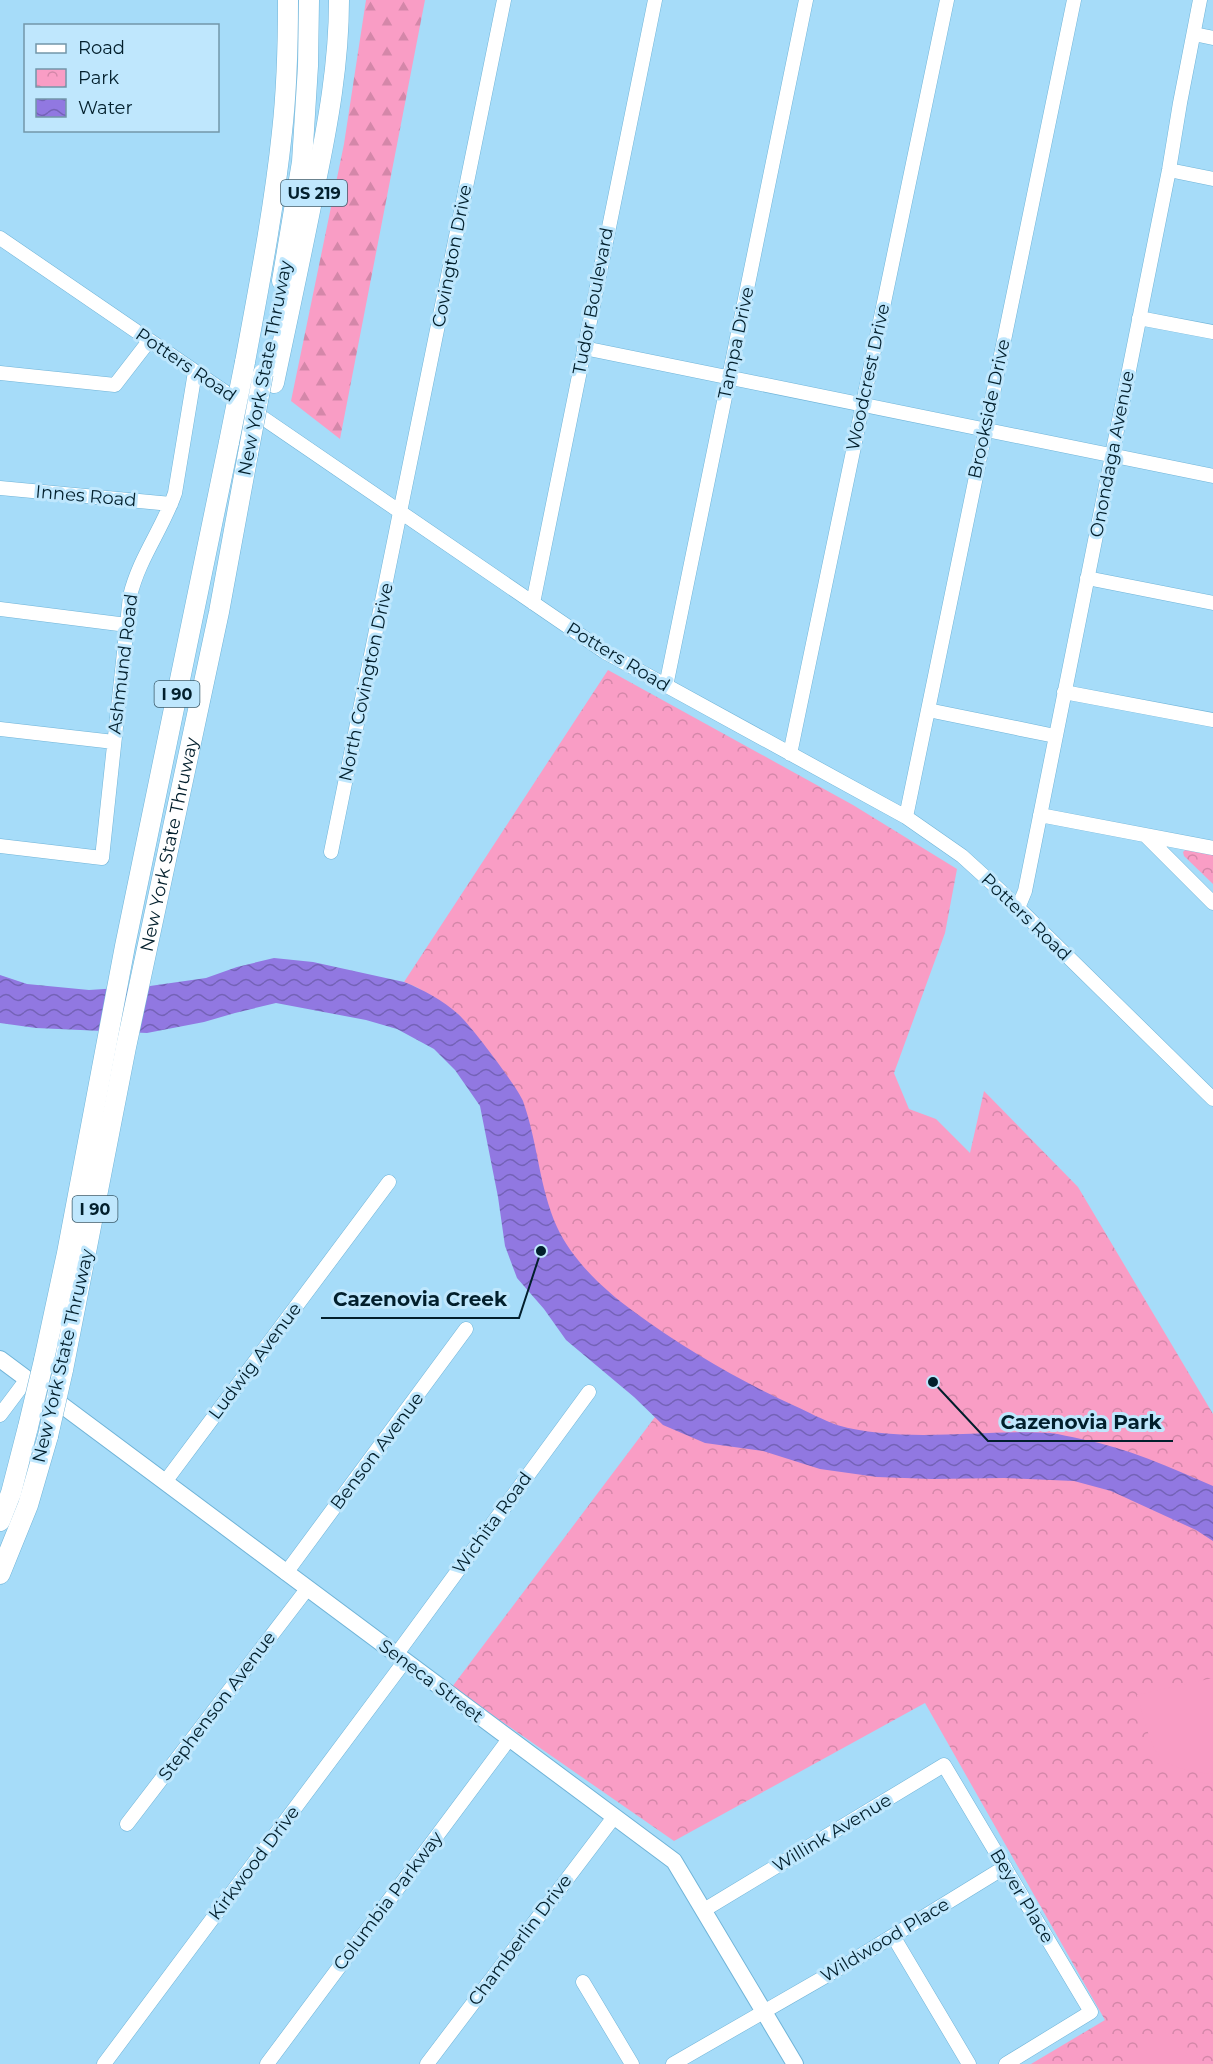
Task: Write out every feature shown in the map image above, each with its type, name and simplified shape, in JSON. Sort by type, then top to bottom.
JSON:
[{"type":"highway","points":[[281,0],[288,57]]},
{"type":"highway","name":"New York State Thruway","points":[[0,1574],[28,1504],[48,1436],[63,1370],[117,1047],[125,946],[245,362],[272,210],[282,132],[288,57],[288,0]]},
{"type":"highway","name":"New York State Thruway","points":[[268,379],[302,162],[308,66],[309,0]]},
{"type":"highway","name":"US 219","points":[[219,612],[233,577],[252,457],[268,379],[323,145],[335,73],[339,0]]},
{"type":"highway","name":"New York State Thruway","points":[[0,1521],[11,1493],[28,1427],[117,1047],[150,936],[219,612]]},
{"type":"main road","name":"Seneca Street","points":[[0,1359],[674,1861],[795,2064]]},
{"type":"street","name":"Covington Drive","points":[[401,513],[504,0]]},
{"type":"street","name":"Tudor Boulevard","points":[[533,603],[655,0]]},
{"type":"street","name":"Tampa Drive","points":[[666,686],[806,0]]},
{"type":"street","name":"Woodcrest Drive","points":[[790,754],[947,0]]},
{"type":"street","name":"Brookside Drive","points":[[906,818],[1074,0]]},
{"type":"street","name":"Onondaga Avenue","points":[[1018,908],[1025,891],[1112,457],[1200,0]]},
{"type":"street","points":[[1194,34],[1213,38]]},
{"type":"street","points":[[1169,170],[1213,179]]},
{"type":"street","name":"Potters Road","points":[[0,238],[605,652],[906,818],[962,856],[1213,1099]]},
{"type":"street","points":[[1139,318],[1213,332]]},
{"type":"street","points":[[0,373],[115,385],[149,340]]},
{"type":"street","points":[[584,348],[1213,476]]},
{"type":"street","name":"Ashmund Road","points":[[0,846],[102,858],[127,625],[135,577],[143,556],[171,504],[177,484],[195,372]]},
{"type":"street","name":"Innes Road","points":[[0,488],[171,504]]},
{"type":"street","name":"North Covington Drive","points":[[331,852],[401,513]]},
{"type":"street","points":[[1087,578],[1213,603]]},
{"type":"street","points":[[0,609],[127,625]]},
{"type":"street","points":[[1064,692],[1213,720]]},
{"type":"street","points":[[928,710],[1055,736]]},
{"type":"street","points":[[0,729],[114,742]]},
{"type":"street","points":[[1040,815],[1213,848]]},
{"type":"street","points":[[1145,835],[1213,903]]},
{"type":"street","points":[[1160,838],[1213,890]]},
{"type":"street","name":"Ludwig Avenue","points":[[165,1482],[389,1182]]},
{"type":"street","name":"Benson Avenue","points":[[286,1573],[466,1329]]},
{"type":"street","points":[[0,1415],[27,1379]]},
{"type":"street","name":"Wichita Road","points":[[400,1658],[589,1392]]},
{"type":"street","name":"Stephenson Avenue","points":[[127,1824],[308,1589]]},
{"type":"street","name":"Kirkwood Drive","points":[[104,2064],[400,1658]]},
{"type":"street","name":"Columbia Parkway","points":[[267,2064],[508,1739]]},
{"type":"street","name":"Willink Avenue","points":[[704,1910],[944,1765],[953,1781]]},
{"type":"street","name":"Beyer Place","points":[[953,1781],[1091,2012],[1006,2064]]},
{"type":"street","name":"Chamberlin Drive","points":[[428,2064],[614,1816]]},
{"type":"street","name":"Wildwood Place","points":[[673,2064],[765,2012],[1005,1867]]},
{"type":"street","points":[[892,1936],[969,2064]]},
{"type":"street","points":[[583,1982],[632,2064]]},
{"type":"green space","points":[[366,0],[425,0],[340,439],[291,401],[344,144]]},
{"type":"green space","points":[[608,670],[853,805],[957,869],[945,933],[894,1073],[909,1109],[936,1119],[970,1153],[984,1091],[1078,1187],[1213,1414],[1213,2064],[1031,2064],[1105,2020],[925,1703],[674,1841],[452,1687],[667,1401],[547,1225],[489,1053],[458,1014],[418,988],[404,982]]},
{"type":"green space","points":[[1186,849],[1213,854],[1213,884],[1184,856],[1183,852]]},
{"type":"green space","points":[[1213,1678],[1213,1774],[1171,1765],[1160,1757],[1152,1744],[1137,1695]]},
{"type":"green space","points":[[1165,2032],[1193,2064],[1131,2064]]},
{"type":"water","points":[[274,958],[313,962],[404,982],[432,996],[458,1014],[493,1056],[523,1101],[551,1212],[571,1251],[611,1294],[692,1351],[752,1385],[816,1416],[837,1425],[862,1431],[915,1435],[1050,1433],[1115,1447],[1148,1459],[1213,1486],[1213,1541],[1196,1530],[1111,1491],[1074,1481],[877,1477],[820,1469],[763,1451],[705,1443],[663,1425],[634,1397],[566,1340],[544,1309],[517,1278],[505,1246],[480,1106],[455,1070],[434,1049],[397,1029],[366,1020],[276,1003],[204,1022],[147,1033],[36,1028],[0,1023],[0,975],[27,984],[89,990],[150,986],[206,978],[237,967]]},
{"type":"place","name":"Cazenovia Creek","points":[[541,1251]]},
{"type":"place","name":"Cazenovia Park","points":[[933,1382]]}]
